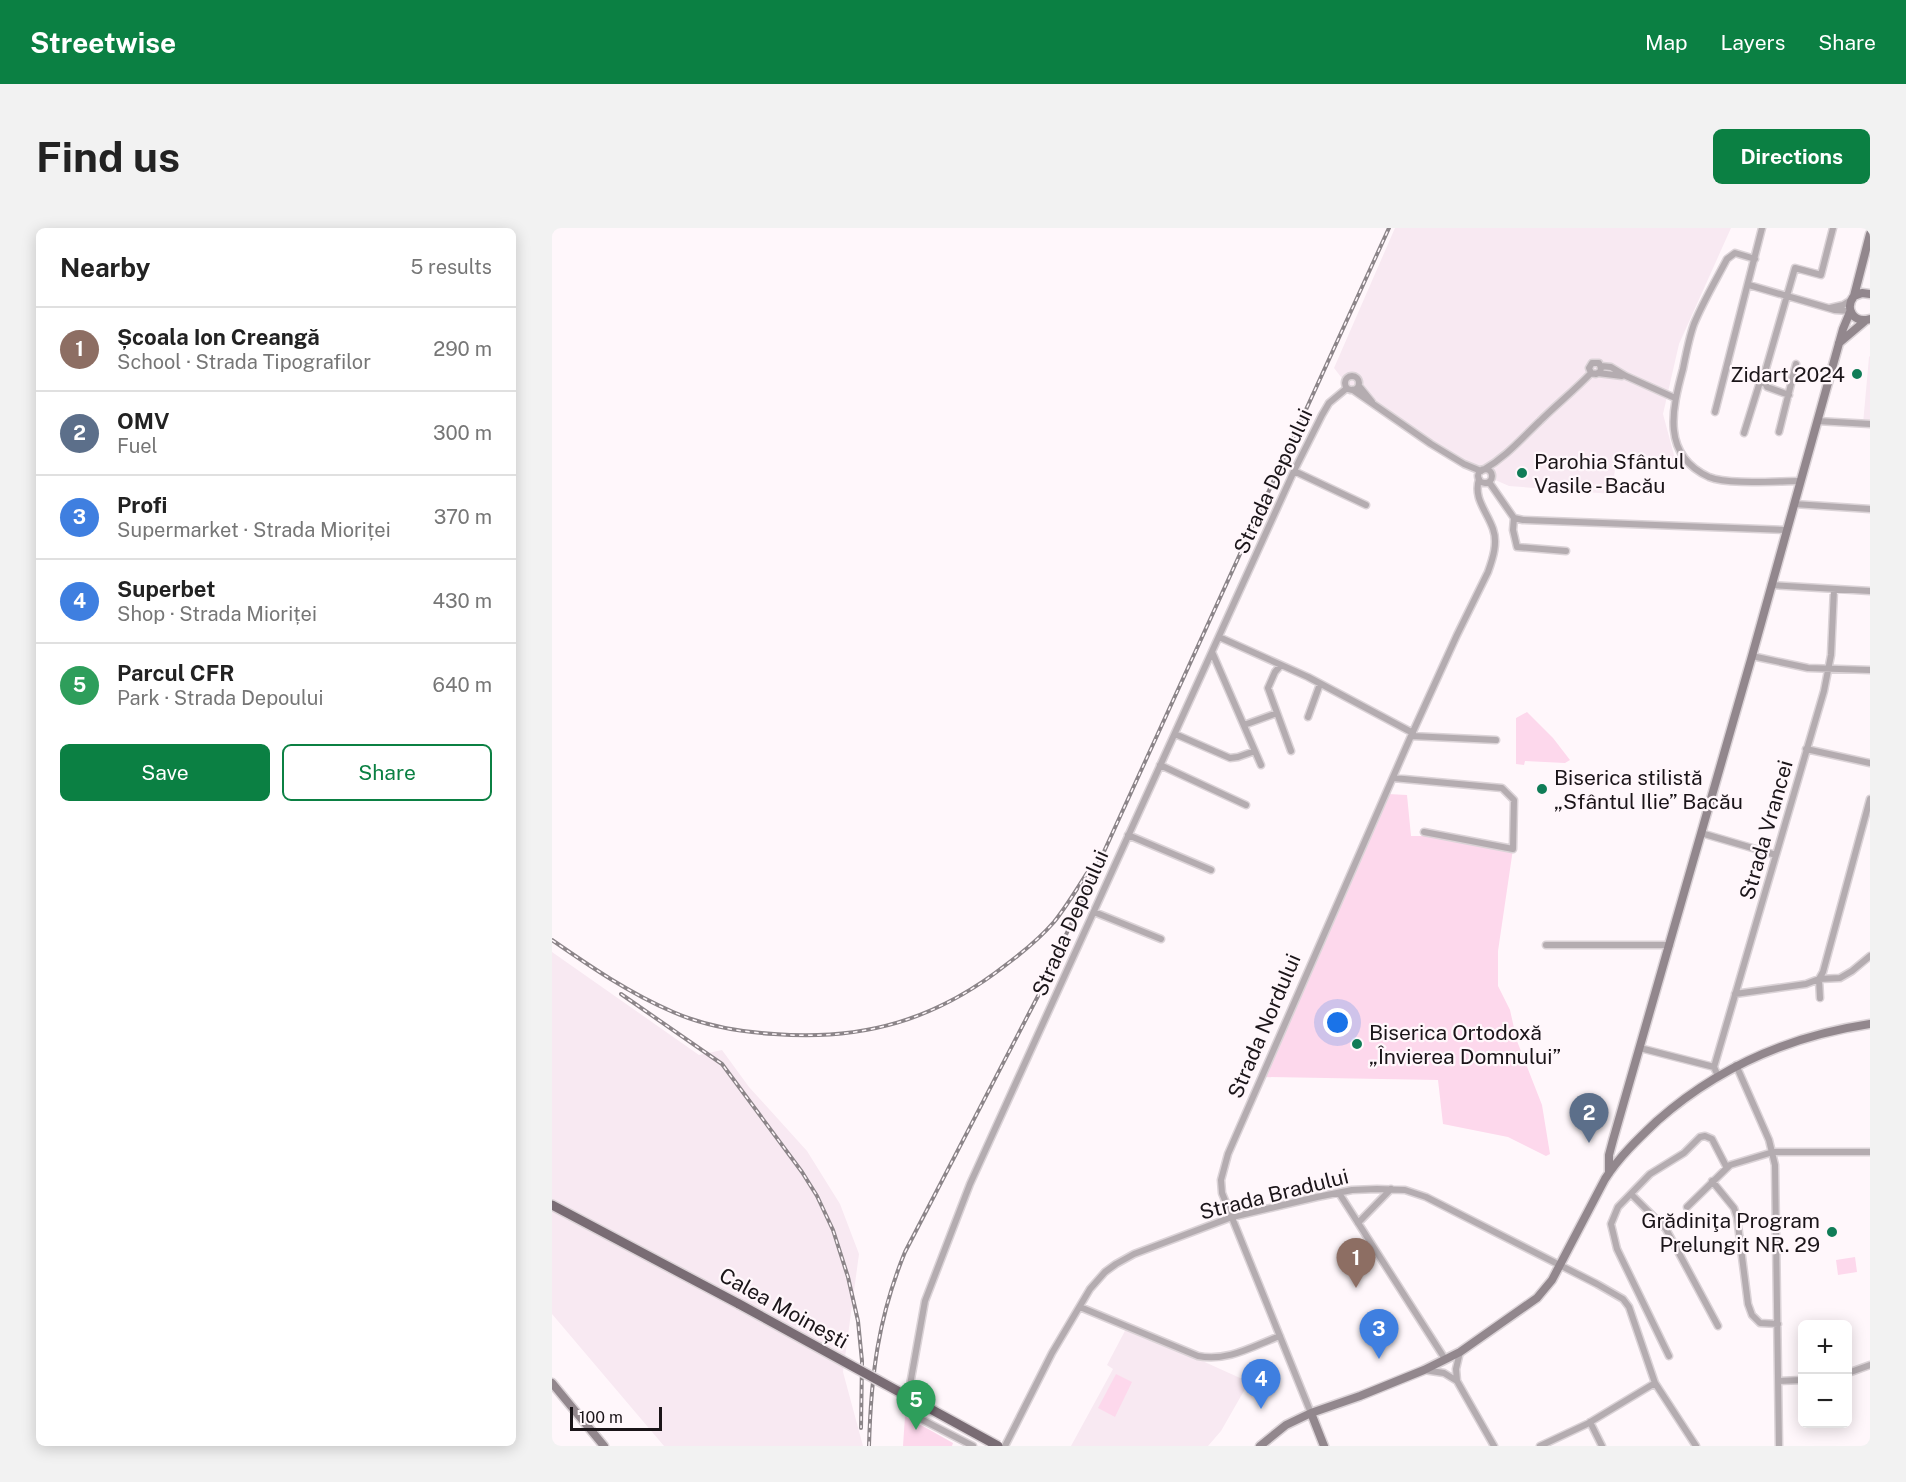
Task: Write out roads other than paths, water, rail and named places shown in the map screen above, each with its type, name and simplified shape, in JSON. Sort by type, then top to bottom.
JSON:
[{"type":"main road","name":"Calea Moinești","points":[[552,1205],[739,1304],[998,1446]]},
{"type":"street","points":[[1715,412],[1762,230],[1771,228]]},
{"type":"street","points":[[1744,433],[1760,385],[1764,380],[1795,268],[1821,275],[1833,228]]},
{"type":"street","points":[[1609,1173],[1609,1155],[1613,1140],[1839,343],[1860,277],[1870,234]]},
{"type":"street","points":[[1755,259],[1735,253],[1727,259],[1694,325],[1675,398],[1674,435],[1682,454],[1696,470],[1711,478],[1800,481]]},
{"type":"street","points":[[1860,277],[1870,294]]},
{"type":"street","points":[[1749,285],[1850,312],[1856,319],[1867,320]]},
{"type":"street","points":[[1830,308],[1843,305],[1862,292],[1870,294]]},
{"type":"street","points":[[1839,343],[1867,320]]},
{"type":"street","points":[[1591,372],[1589,368],[1592,363],[1597,362],[1601,366],[1611,367],[1675,398]]},
{"type":"street","points":[[1779,432],[1796,364]]},
{"type":"street","points":[[1599,373],[1601,366]]},
{"type":"street","points":[[1591,372],[1626,376]]},
{"type":"street","points":[[1566,551],[1517,547],[1513,530],[1514,518],[1484,476],[1591,372]]},
{"type":"street","points":[[1764,380],[1767,387],[1789,395]]},
{"type":"street","name":"Strada Depoului","points":[[973,1446],[913,1415],[906,1407],[925,1301],[970,1184],[1293,471],[1322,415],[1336,397],[1351,387],[1431,444],[1484,476]]},
{"type":"street","points":[[1817,421],[1870,424]]},
{"type":"street","points":[[1293,471],[1366,505]]},
{"type":"street","name":"Strada Nordului","points":[[1324,1446],[1222,1193],[1221,1180],[1228,1154],[1412,734],[1488,572],[1494,553],[1494,530],[1480,504],[1478,494],[1484,476]]},
{"type":"street","points":[[1794,504],[1870,508]]},
{"type":"street","points":[[1514,518],[1786,530]]},
{"type":"street","points":[[1771,585],[1870,591]]},
{"type":"street","name":"Strada Vrancei","points":[[1716,1072],[1735,994],[1829,668],[1834,589]]},
{"type":"street","points":[[1219,637],[1320,684],[1412,734],[1496,740]]},
{"type":"street","points":[[1212,652],[1261,765]]},
{"type":"street","points":[[1752,656],[1791,666],[1870,670]]},
{"type":"street","points":[[1281,665],[1268,688],[1291,752]]},
{"type":"street","points":[[1308,717],[1320,684]]},
{"type":"street","points":[[1244,724],[1277,713]]},
{"type":"street","points":[[1175,734],[1230,758],[1255,751]]},
{"type":"street","points":[[1806,749],[1870,763]]},
{"type":"street","points":[[1160,765],[1246,806]]},
{"type":"street","points":[[1393,778],[1502,788],[1514,800],[1513,849],[1424,832]]},
{"type":"street","points":[[1820,998],[1819,979],[1823,972],[1870,799]]},
{"type":"street","points":[[1701,834],[1776,855]]},
{"type":"street","points":[[1128,835],[1211,870]]},
{"type":"street","points":[[1094,912],[1161,939]]},
{"type":"street","points":[[1546,945],[1670,945]]},
{"type":"street","points":[[1735,994],[1845,976],[1870,956]]},
{"type":"street","points":[[1260,1446],[1286,1425],[1311,1413],[1424,1370],[1460,1352],[1537,1298],[1546,1290],[1609,1173],[1627,1151],[1667,1112],[1716,1072],[1814,1035],[1870,1024]]},
{"type":"street","points":[[1640,1048],[1716,1072]]},
{"type":"street","points":[[1736,1065],[1773,1152],[1776,1182],[1779,1446]]},
{"type":"street","points":[[1668,1356],[1617,1249],[1610,1229],[1612,1218],[1618,1207],[1650,1174],[1684,1153],[1700,1137],[1712,1138],[1727,1168]]},
{"type":"street","points":[[1613,1140],[1618,1147],[1627,1151]]},
{"type":"street","points":[[1687,1206],[1727,1168],[1773,1152],[1870,1152]]},
{"type":"street","points":[[1712,1181],[1734,1208],[1737,1217],[1748,1304],[1752,1315],[1760,1323],[1778,1324]]},
{"type":"street","points":[[1358,1223],[1391,1189]]},
{"type":"street","name":"Strada Bradului","points":[[1005,1446],[1052,1353],[1080,1307],[1096,1281],[1116,1264],[1134,1254],[1232,1217],[1352,1190],[1391,1189],[1405,1190],[1426,1197],[1623,1299],[1629,1308],[1655,1383],[1696,1446]]},
{"type":"street","points":[[1339,1193],[1445,1359]]},
{"type":"street","points":[[1631,1194],[1666,1229],[1718,1326]]},
{"type":"street","points":[[1080,1307],[1198,1356],[1209,1358],[1232,1355],[1280,1336]]},
{"type":"street","points":[[1460,1352],[1456,1369],[1457,1381],[1494,1446]]},
{"type":"street","points":[[1852,1372],[1870,1365]]},
{"type":"street","points":[[1424,1370],[1444,1373],[1457,1381]]},
{"type":"street","points":[[1779,1381],[1798,1380]]},
{"type":"street","points":[[552,1383],[604,1446]]},
{"type":"street","points":[[1540,1446],[1590,1422],[1655,1383]]},
{"type":"street","points":[[1590,1422],[1602,1446]]},
{"type":"street","points":[[1010,1436],[1013,1446]]},
{"type":"railway","points":[[869,1446],[874,1371],[882,1324],[905,1252],[1038,996],[1389,228]]},
{"type":"railway","points":[[552,940],[626,988],[657,1005],[698,1021],[723,1028],[761,1033],[838,1034],[868,1030],[926,1013],[980,983],[1049,928],[1087,873]]},
{"type":"railway","points":[[621,994],[722,1064],[802,1172],[817,1196],[833,1230],[848,1277],[858,1321],[862,1361],[861,1428]]},
{"type":"place","name":"Zidart 2024","points":[[1857,374]]},
{"type":"place","name":"Parohia Sfântul Vasile - Bacău","points":[[1522,473]]},
{"type":"place","name":"Biserica stilistă „Sfântul Ilie” Bacău","points":[[1542,789]]},
{"type":"place","name":"Biserica Ortodoxă „Învierea Domnului”","points":[[1357,1044]]},
{"type":"place","name":"OMV","points":[[1589,1143]]},
{"type":"place","name":"Grădiniţa Program Prelungit NR. 29","points":[[1832,1232]]},
{"type":"place","name":"Școala Ion Creangă","points":[[1356,1288]]},
{"type":"place","name":"Profi","points":[[1379,1359]]},
{"type":"place","name":"Superbet","points":[[1261,1409]]},
{"type":"place","name":"Parcul CFR","points":[[916,1430]]}]
